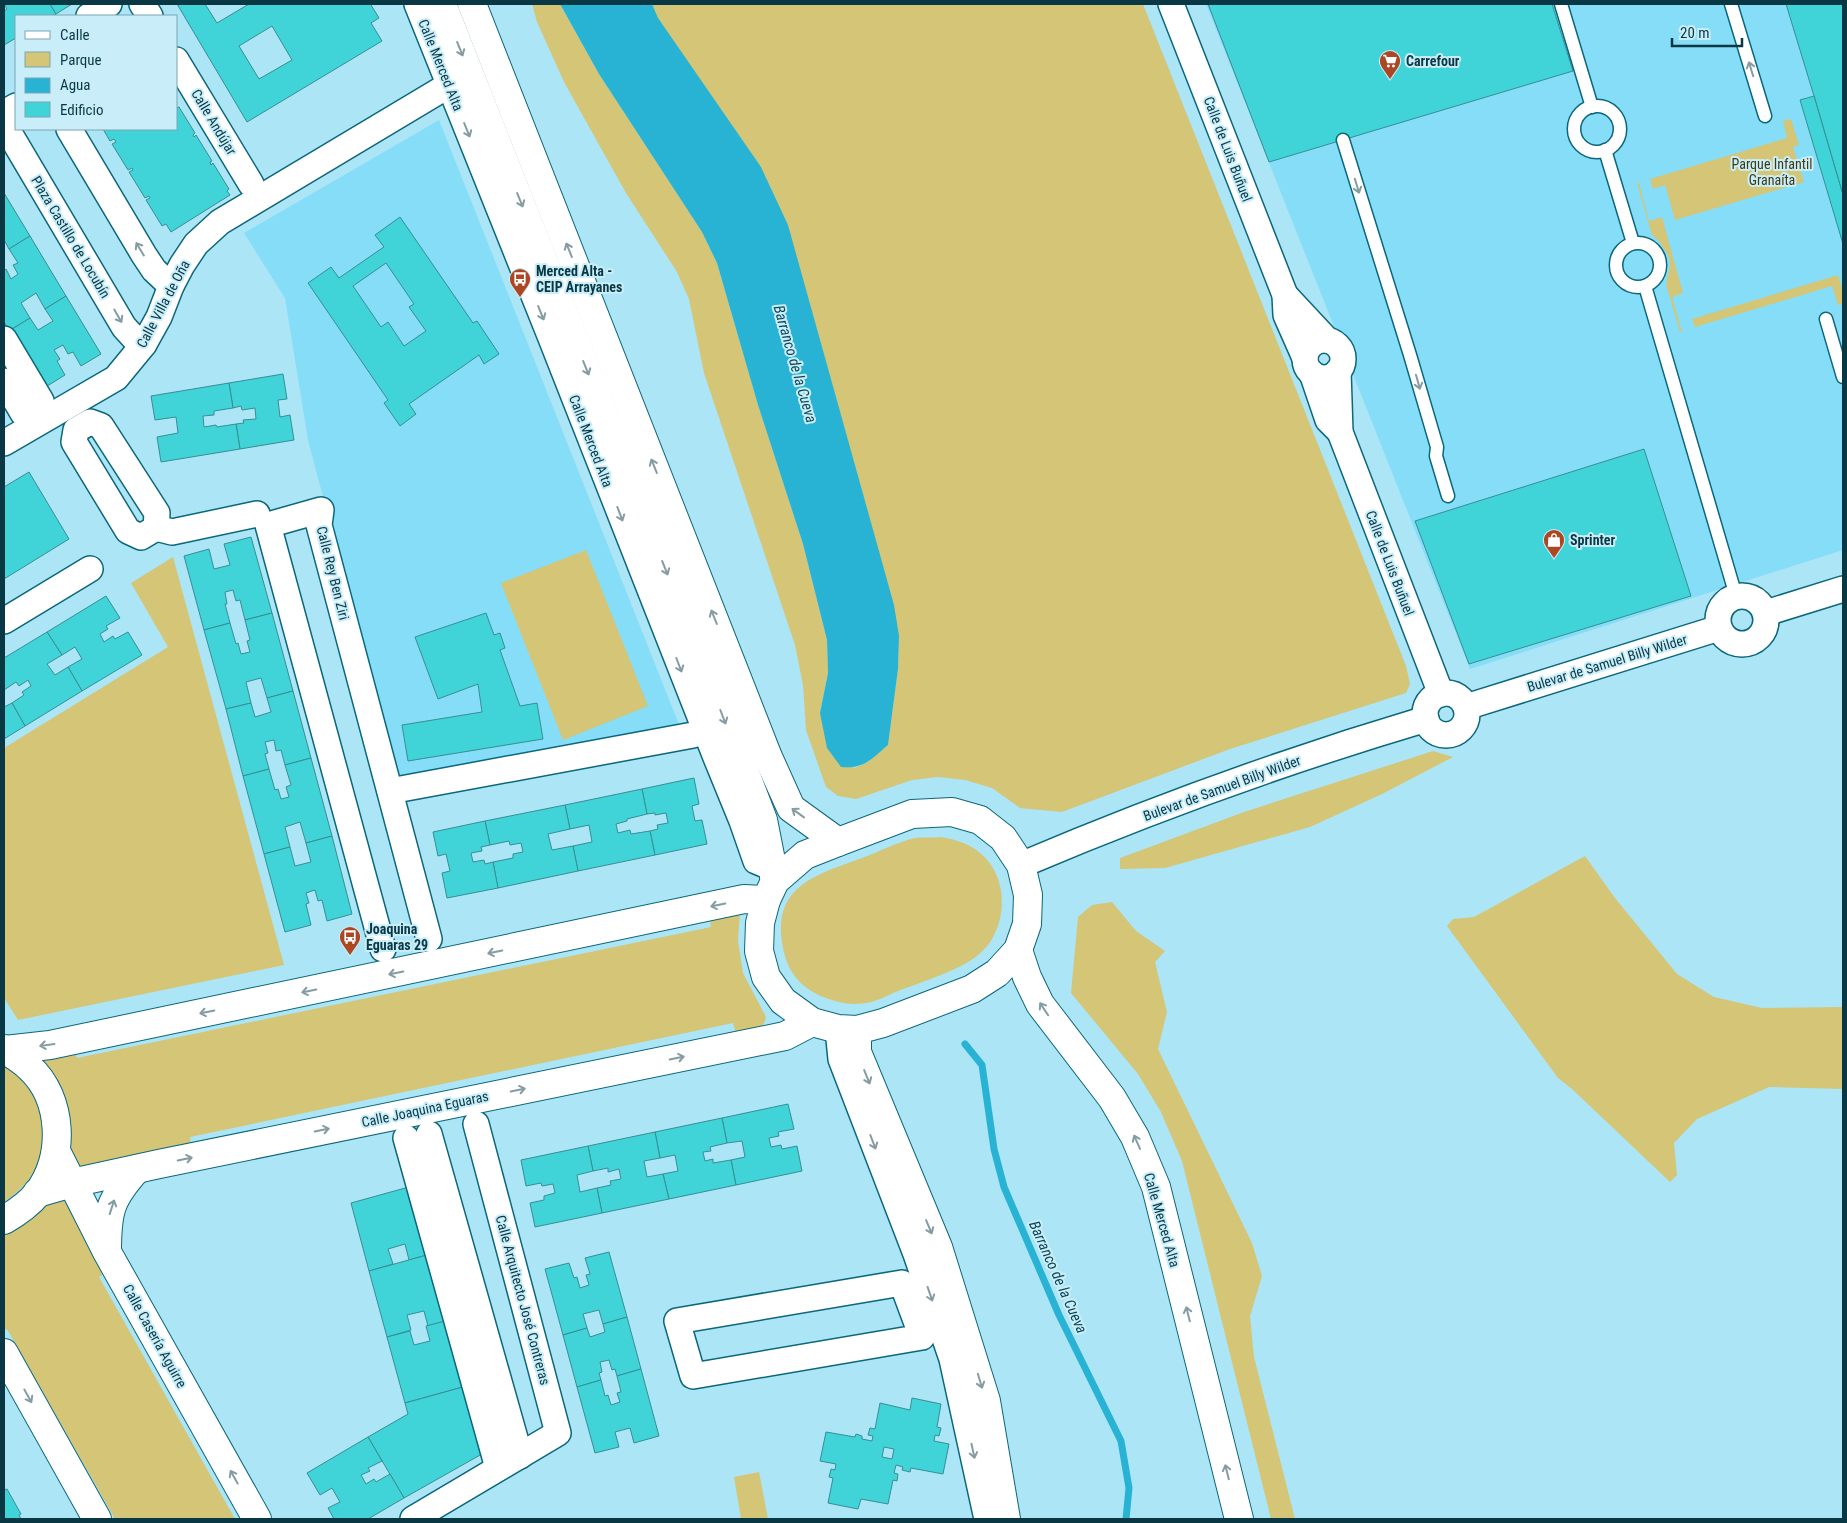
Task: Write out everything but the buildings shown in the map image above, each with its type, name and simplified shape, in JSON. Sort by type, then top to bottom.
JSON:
[{"type":"main road","name":"Calle Merced Alta","points":[[442,4],[763,820],[771,883]]},
{"type":"main road","points":[[472,4],[768,757],[791,808],[838,842]]},
{"type":"main road","points":[[5,1049],[50,1045],[744,899],[771,883],[805,855],[912,814],[952,812],[980,820],[1003,838],[1021,865],[1028,895],[1027,924],[1018,950],[997,973],[972,989],[883,1022],[847,1030],[812,1022],[783,1001],[766,977],[760,951],[760,924],[771,883]]},
{"type":"main road","name":"Calle Merced Alta","points":[[1018,950],[1027,977],[1040,1004],[1112,1098],[1135,1137],[1156,1188],[1239,1519]]},
{"type":"main road","name":"Calle Joaquina Eguaras","points":[[37,1193],[72,1183],[137,1169],[785,1036],[812,1022]]},
{"type":"main road","points":[[847,1030],[938,1247],[986,1401],[1006,1519]]},
{"type":"main road","points":[[4,1220],[20,1211],[37,1193],[52,1167],[56,1151],[57,1131],[53,1107],[42,1083],[29,1067],[5,1049]]},
{"type":"main road","name":"Calle Casería Aguirre","points":[[56,1151],[107,1252],[257,1519]]},
{"type":"main road","points":[[107,1252],[110,1210],[115,1196],[137,1169]]},
{"type":"main road","points":[[4,1353],[97,1519]]},
{"type":"street","points":[[91,15],[109,4]]},
{"type":"street","points":[[142,4],[149,15]]},
{"type":"street","name":"Calle Merced Alta","points":[[417,4],[551,338],[742,821],[756,861],[771,883]]},
{"type":"street","name":"Calle de Luis Buñuel","points":[[1171,4],[1285,295],[1286,315],[1328,420],[1340,432]]},
{"type":"street","name":"Calle Andújar","points":[[178,63],[252,184]]},
{"type":"street","name":"Calle Villa de Oña","points":[[4,444],[116,378],[144,344],[159,317],[171,286],[196,244],[220,222],[449,85]]},
{"type":"street","points":[[4,113],[15,107]]},
{"type":"street","name":"Plaza Castillo de Locubín","points":[[4,124],[124,327],[135,339],[144,344]]},
{"type":"street","points":[[71,130],[144,255],[154,270],[171,286]]},
{"type":"street","name":"Calle de Luis Buñuel","points":[[1285,295],[1327,340]]},
{"type":"street","points":[[4,339],[32,407],[4,381]]},
{"type":"street","points":[[1327,340],[1337,345],[1342,355],[1342,361],[1338,371],[1333,375],[1322,378],[1308,366],[1310,346],[1314,342],[1327,340]]},
{"type":"street","name":"Calle de Luis Buñuel","points":[[1338,371],[1340,432],[1441,694]]},
{"type":"street","points":[[71,404],[83,425]]},
{"type":"street","points":[[156,528],[157,513],[101,426],[90,422],[76,430],[74,442],[128,530],[141,537],[156,528],[172,532],[257,514]]},
{"type":"street","name":"Calle Rey Ben Ziri","points":[[383,949],[268,525],[321,510],[319,525],[429,939]]},
{"type":"street","points":[[4,621],[90,569]]},
{"type":"street","points":[[1766,613],[1843,589]]},
{"type":"street","points":[[1736,596],[1750,596],[1757,600],[1766,613],[1764,630],[1760,637],[1745,644],[1736,644],[1729,641],[1718,628],[1717,620],[1722,605],[1736,596]]},
{"type":"street","name":"Bulevar de Samuel Billy Wilder","points":[[1466,707],[1718,628]]},
{"type":"street","points":[[1441,694],[1452,694],[1458,697],[1466,707],[1466,721],[1458,732],[1452,735],[1439,734],[1428,726],[1426,708],[1433,698],[1441,694]]},
{"type":"street","name":"Bulevar de Samuel Billy Wilder","points":[[1021,865],[1096,833],[1251,776],[1426,719]]},
{"type":"street","points":[[390,791],[693,735]]},
{"type":"street","points":[[847,1030],[841,1059],[916,1254],[952,1359],[987,1519]]},
{"type":"street","name":"Calle Arquitecto José Contreras","points":[[413,1519],[558,1433],[476,1124]]},
{"type":"street","points":[[498,1468],[418,1136],[520,1456]]},
{"type":"street","points":[[902,1283],[922,1337],[693,1376],[677,1321],[902,1283]]},
{"type":"lane","points":[[1561,4],[1592,107]]},
{"type":"lane","points":[[1731,4],[1765,116]]},
{"type":"lane","points":[[1587,108],[1606,108],[1612,112],[1619,125],[1620,132],[1617,140],[1605,150],[1597,152],[1583,147],[1576,136],[1574,129],[1578,116],[1587,108]]},
{"type":"lane","points":[[1343,140],[1410,355],[1437,447],[1436,456],[1448,496]]},
{"type":"lane","points":[[1605,150],[1633,243]]},
{"type":"lane","points":[[1640,242],[1651,247],[1659,257],[1659,271],[1656,278],[1644,286],[1630,286],[1619,277],[1616,271],[1617,256],[1621,250],[1633,243],[1640,242]]},
{"type":"lane","points":[[1644,286],[1736,596]]},
{"type":"lane","points":[[1826,319],[1843,377]]},
{"type":"shaded area","points":[[1206,4],[1843,4],[1843,550],[1470,669]]},
{"type":"shaded area","points":[[439,120],[680,727],[398,781],[308,440],[285,298],[244,233]]},
{"type":"green space","points":[[532,4],[560,4],[599,74],[702,232],[717,263],[758,405],[803,544],[827,640],[828,673],[820,713],[854,768],[866,763],[888,745],[898,669],[899,636],[652,4],[1143,4],[1406,666],[1410,684],[1406,693],[1230,749],[1062,812],[1020,808],[992,788],[965,780],[938,777],[912,780],[856,799],[838,796],[826,787],[806,730],[803,685],[795,645],[704,373],[689,299],[677,272],[626,193],[564,82],[537,22]]},
{"type":"green space","name":"Parque Infantil Granaíta","points":[[1791,119],[1799,145],[1793,147],[1804,182],[1675,220],[1665,185],[1653,189],[1650,179],[1787,138],[1783,121]]},
{"type":"green space","points":[[1637,183],[1639,183],[1649,221],[1662,217],[1683,293],[1672,297],[1682,332],[1680,332],[1666,284],[1670,266],[1669,257],[1659,241],[1652,235]]},
{"type":"green space","points":[[1838,275],[1843,292],[1843,304],[1838,305],[1832,286],[1695,327],[1692,319]]},
{"type":"green space","points":[[586,550],[648,706],[563,740],[501,583]]},
{"type":"green space","points":[[173,557],[284,965],[18,1020],[4,998],[4,748],[168,647],[131,583]]},
{"type":"green space","points":[[1433,751],[1453,757],[1382,794],[1310,827],[1165,868],[1120,869],[1120,858],[1244,812]]},
{"type":"green space","points":[[942,837],[962,842],[976,850],[988,861],[995,871],[999,882],[1002,905],[997,928],[986,947],[970,961],[953,970],[878,1000],[862,1004],[845,1003],[824,997],[809,990],[802,984],[788,964],[781,933],[782,915],[788,901],[797,889],[825,872],[902,842],[915,838]]},
{"type":"green space","points":[[1585,856],[1615,898],[1677,974],[1714,997],[1762,1008],[1843,1007],[1843,1089],[1769,1087],[1697,1119],[1674,1143],[1677,1175],[1670,1182],[1558,1078],[1447,926],[1453,919],[1474,917]]},
{"type":"green space","points":[[1112,902],[1136,931],[1165,951],[1155,962],[1167,1012],[1158,1049],[1252,1243],[1262,1276],[1250,1316],[1254,1357],[1295,1519],[1271,1519],[1182,1161],[1161,1112],[1138,1074],[1071,993],[1078,917],[1092,905]]},
{"type":"green space","points":[[740,912],[738,941],[743,973],[766,1017],[762,1027],[755,1031],[736,1034],[733,1023],[190,1137],[192,1149],[78,1172],[70,1153],[69,1117],[57,1082],[35,1057],[74,1050],[77,1058],[711,927],[710,918]]},
{"type":"green space","points":[[4,1063],[19,1075],[33,1095],[42,1119],[43,1132],[40,1157],[35,1169],[22,1187],[4,1202]]},
{"type":"green space","points":[[63,1195],[107,1272],[99,1277],[235,1519],[115,1519],[7,1329],[4,1330],[4,1230]]},
{"type":"green space","points":[[759,1472],[768,1519],[741,1519],[734,1477]]},
{"type":"water","points":[[560,4],[652,4],[658,18],[761,167],[788,225],[894,605],[899,636],[898,669],[888,745],[862,765],[841,767],[827,748],[820,713],[828,673],[827,640],[803,544],[758,405],[717,263],[702,232],[599,74]]},
{"type":"waterway","name":"Barranco de la Cueva","points":[[965,1044],[982,1065],[994,1149],[1004,1187],[1059,1315],[1121,1441],[1129,1488],[1126,1519]]},
{"type":"place","name":"Carrefour","points":[[1390,80]]},
{"type":"place","name":"Merced Alta - CEIP Arrayanes","points":[[520,298]]},
{"type":"place","name":"Sprinter","points":[[1554,559]]},
{"type":"place","name":"Joaquina Eguaras 29","points":[[350,956]]}]
